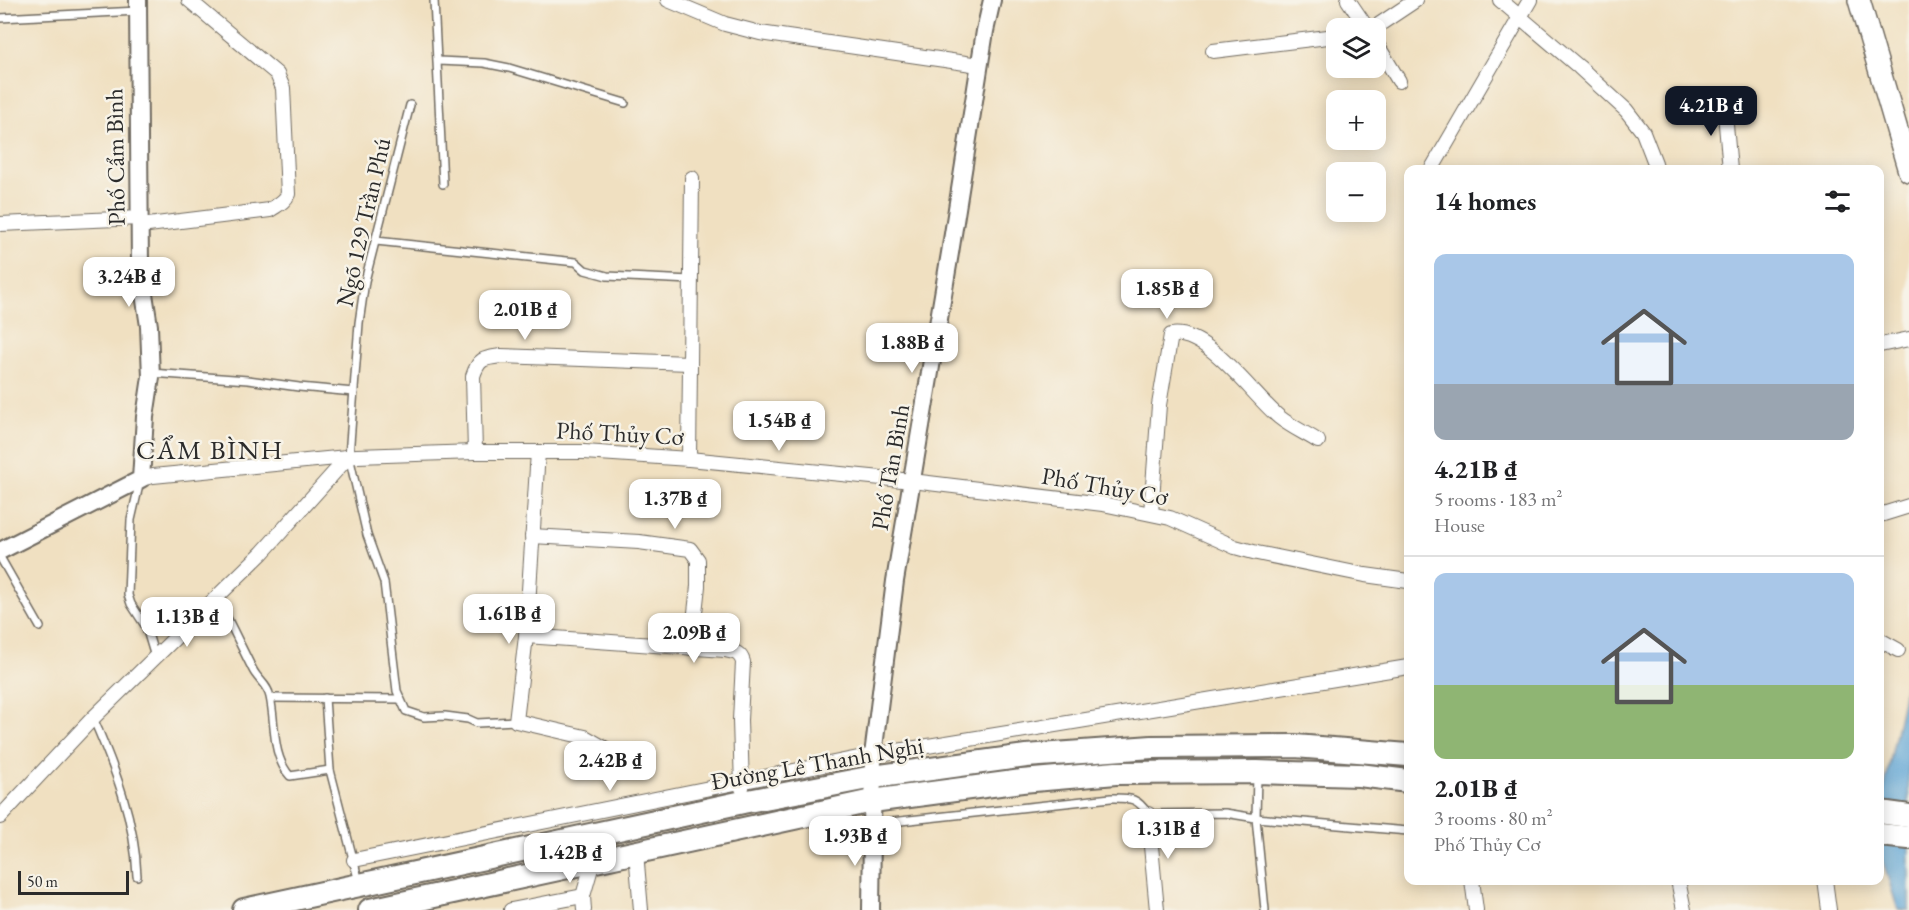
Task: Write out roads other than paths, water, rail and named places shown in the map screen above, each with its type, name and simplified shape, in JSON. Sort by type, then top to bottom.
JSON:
[{"type":"highway","name":"Đường Lê Thanh Nghị","points":[[243,910],[360,884],[742,791],[873,766],[1152,747],[1295,746],[1404,755]]},
{"type":"highway","points":[[1254,747],[1257,772]]},
{"type":"highway","name":"Đường Lê Thanh Nghị","points":[[370,910],[422,904],[636,852],[872,813],[1022,781],[1105,774],[1257,772],[1359,775],[1404,781]]},
{"type":"highway","points":[[1884,813],[1909,816]]},
{"type":"highway","points":[[1884,835],[1909,838]]},
{"type":"main road","points":[[1859,0],[1909,171]]},
{"type":"street","points":[[0,224],[140,222],[270,210],[283,202],[288,194],[283,88],[280,79],[189,0]]},
{"type":"street","points":[[668,0],[725,24],[760,33],[979,65]]},
{"type":"street","name":"Phố Tân Bình","points":[[871,910],[873,766],[895,581],[979,65],[992,0]]},
{"type":"street","points":[[1348,0],[1360,18]]},
{"type":"street","points":[[1386,20],[1416,0]]},
{"type":"street","points":[[1500,0],[1626,110],[1643,132],[1655,165]]},
{"type":"street","points":[[1434,165],[1530,0]]},
{"type":"street","name":"Phố Cẩm Bình","points":[[138,6],[140,268],[148,326],[151,373],[141,479]]},
{"type":"street","points":[[1213,51],[1326,37]]},
{"type":"street","points":[[1386,60],[1399,81]]},
{"type":"street","points":[[1724,102],[1730,165]]},
{"type":"street","points":[[689,459],[692,178]]},
{"type":"street","points":[[1151,513],[1159,405],[1171,335],[1190,336],[1203,344],[1236,373],[1279,417],[1318,441]]},
{"type":"street","points":[[1884,344],[1909,339]]},
{"type":"street","points":[[475,452],[472,376],[477,365],[485,358],[501,356],[689,363]]},
{"type":"street","name":"Phố Thủy Cơ","points":[[141,479],[349,456],[475,452],[584,452],[689,459],[912,481],[1103,504],[1151,513],[1183,523],[1235,547],[1257,553],[1365,575],[1404,580]]},
{"type":"street","points":[[538,452],[526,636],[516,721],[585,737],[613,753]]},
{"type":"street","points":[[0,817],[93,718],[262,553],[349,456]]},
{"type":"street","points":[[0,551],[141,479]]},
{"type":"street","points":[[1884,514],[1909,506]]},
{"type":"street","points":[[532,536],[639,542],[690,549],[698,560],[698,586],[691,648]]},
{"type":"street","points":[[354,860],[742,791],[740,720],[743,662],[737,653],[725,650],[526,636]]},
{"type":"street","points":[[1884,642],[1898,650]]},
{"type":"street","points":[[873,766],[1404,668]]},
{"type":"street","points":[[1148,814],[1157,910]]},
{"type":"street","points":[[636,852],[641,910]]},
{"type":"street","points":[[512,910],[583,903],[593,861]]},
{"type":"street","points":[[1473,885],[1476,910]]},
{"type":"street","points":[[1679,885],[1684,910]]},
{"type":"street","points":[[1826,885],[1829,910]]},
{"type":"lane","points":[[434,0],[443,184]]},
{"type":"lane","points":[[0,18],[138,6]]},
{"type":"lane","points":[[438,61],[484,63],[509,68],[625,103]]},
{"type":"lane","name":"Ngõ 129 Trần Phú","points":[[400,699],[397,691],[384,582],[367,535],[349,456],[359,323],[365,281],[410,105]]},
{"type":"lane","points":[[376,241],[576,262],[585,270],[607,276],[691,280]]},
{"type":"lane","points":[[151,373],[248,380],[354,392]]},
{"type":"lane","points":[[141,479],[131,520],[128,595],[146,627],[155,657]]},
{"type":"lane","points":[[0,557],[40,627]]},
{"type":"lane","points":[[216,596],[254,673],[267,686],[271,698],[277,748],[286,771],[290,776],[330,770]]},
{"type":"lane","points":[[271,698],[400,699],[406,711],[424,717],[445,716],[468,719],[477,723],[516,721]]},
{"type":"lane","points":[[325,698],[330,770],[360,884]]},
{"type":"lane","points":[[93,718],[114,765],[128,815],[137,857],[138,876]]},
{"type":"lane","points":[[1257,772],[1256,818],[1265,910]]},
{"type":"lane","points":[[872,813],[1127,798],[1137,800],[1148,814],[1225,813],[1256,818],[1404,831]]},
{"type":"water","points":[[1908,659],[1909,910],[1898,910],[1884,866],[1884,790],[1903,700]]},
{"type":"district","name":"CẨM BÌNH","points":[[210,449]]}]
